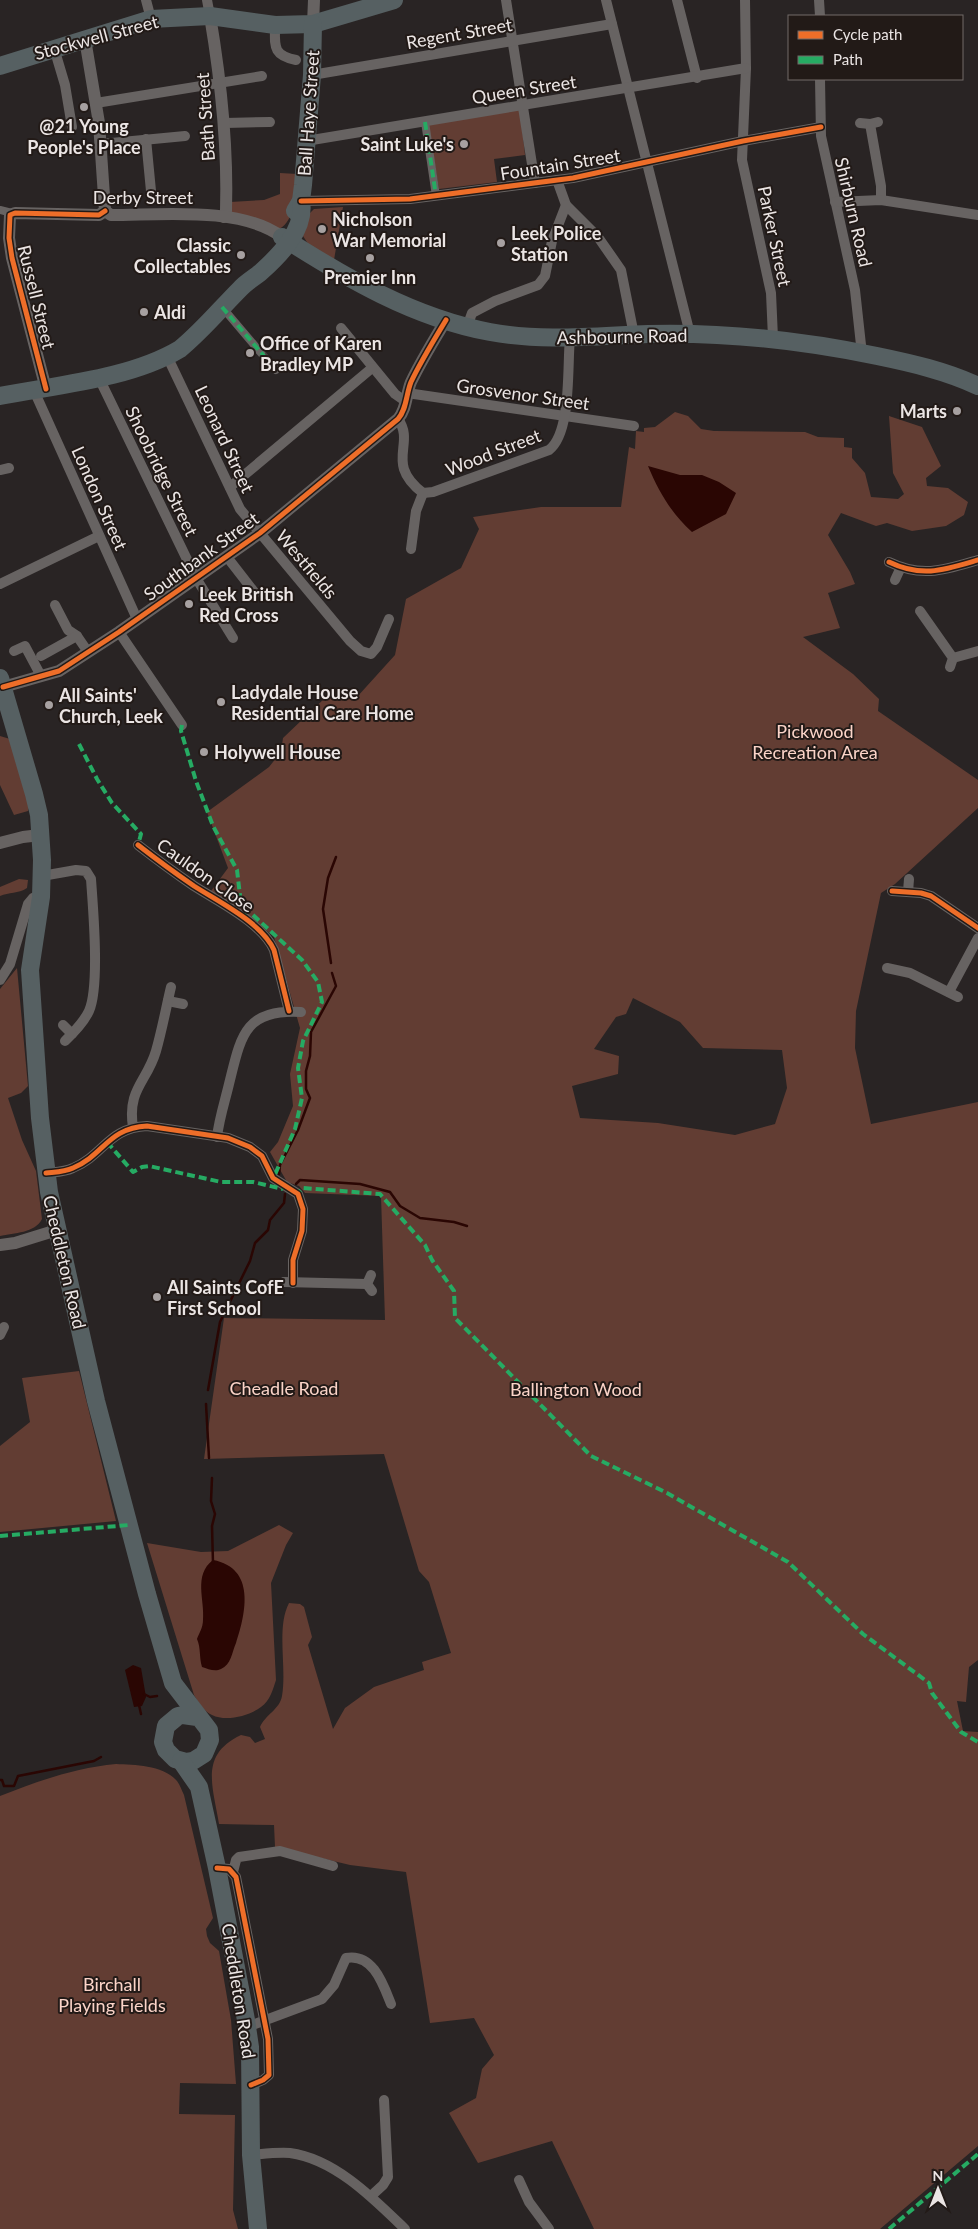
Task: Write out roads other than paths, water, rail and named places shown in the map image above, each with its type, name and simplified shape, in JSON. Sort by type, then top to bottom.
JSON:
[{"type":"highway","name":"Stockwell Street","points":[[0,66],[85,38],[148,9],[209,8],[275,25],[313,24],[394,0]]},
{"type":"highway","name":"Ball Haye Street","points":[[0,396],[99,378],[167,356],[190,341],[244,284],[253,269],[296,230],[302,209],[300,201],[312,75],[313,24]]},
{"type":"highway","name":"Ashbourne Road","points":[[286,240],[364,286],[467,327],[513,336],[570,338],[690,334],[773,338],[860,352],[932,369],[978,386]]},
{"type":"highway","name":"Cheddleton Road","points":[[1,682],[34,794],[40,836],[41,894],[30,970],[46,1173],[96,1402],[147,1594],[174,1683],[197,1717],[207,1726],[210,1736],[208,1748],[204,1754],[199,1787]]},
{"type":"highway","name":"Cheddleton Road","points":[[174,1683],[170,1721],[164,1731],[164,1746],[170,1755],[181,1761],[199,1787],[225,1870],[250,2047],[251,2155],[258,2229]]},
{"type":"highway","points":[[170,1721],[184,1715],[197,1717]]},
{"type":"highway","points":[[181,1761],[193,1761],[204,1754]]},
{"type":"street","points":[[313,24],[314,0]]},
{"type":"street","points":[[506,0],[535,183]]},
{"type":"street","points":[[606,0],[690,334]]},
{"type":"street","points":[[678,0],[697,78]]},
{"type":"street","name":"Parker Street","points":[[745,0],[746,68],[742,160],[771,293],[773,338]]},
{"type":"street","points":[[819,0],[820,15]]},
{"type":"street","name":"Bath Street","points":[[209,8],[221,81],[225,123],[226,197],[224,216]]},
{"type":"street","name":"Regent Street","points":[[312,75],[612,24]]},
{"type":"street","points":[[275,25],[275,45],[278,53],[282,57],[296,60]]},
{"type":"street","points":[[85,38],[101,144],[105,211]]},
{"type":"street","points":[[54,48],[65,85],[72,127]]},
{"type":"street","name":"Queen Street","points":[[306,141],[697,78],[746,68]]},
{"type":"street","points":[[96,104],[221,81],[262,76]]},
{"type":"street","name":"Shirburn Road","points":[[820,80],[821,127],[825,158],[855,290],[860,352]]},
{"type":"street","points":[[225,123],[270,122]]},
{"type":"street","points":[[425,122],[436,196]]},
{"type":"street","points":[[869,123],[881,186],[881,200]]},
{"type":"street","name":"Fountain Street","points":[[300,201],[386,200],[436,196],[557,180],[821,127]]},
{"type":"street","points":[[101,144],[185,136]]},
{"type":"street","points":[[146,139],[151,191]]},
{"type":"street","points":[[557,180],[566,205],[598,237],[621,270],[634,335]]},
{"type":"street","points":[[835,202],[881,200],[978,215]]},
{"type":"street","points":[[467,327],[472,313],[495,301],[538,285],[545,276],[552,241],[566,205]]},
{"type":"street","name":"Derby Street","points":[[6,211],[99,215],[105,211],[111,215],[224,216],[262,225],[286,240]]},
{"type":"street","name":"Russell Street","points":[[6,211],[12,258],[41,389]]},
{"type":"street","points":[[222,307],[261,353]]},
{"type":"street","points":[[411,549],[416,511],[423,494],[404,471],[401,458],[403,428],[398,419],[403,413],[406,397],[423,358],[446,320]]},
{"type":"street","points":[[341,328],[395,394],[406,397]]},
{"type":"street","name":"Wood Street","points":[[423,494],[550,450],[559,440],[564,416],[570,374],[568,362],[570,338]]},
{"type":"street","name":"Leonard Street","points":[[167,356],[240,509],[260,533]]},
{"type":"street","points":[[230,487],[372,368]]},
{"type":"street","name":"Shoobridge Street","points":[[99,378],[196,578],[233,638]]},
{"type":"street","name":"London Street","points":[[41,389],[36,395],[137,619]]},
{"type":"street","name":"Grosvenor Street","points":[[406,397],[634,426]]},
{"type":"street","name":"Southbank Street","points":[[1,682],[59,672],[260,533],[398,419]]},
{"type":"street","name":"Westfields","points":[[260,533],[350,641],[361,651],[371,654],[377,647],[388,619]]},
{"type":"street","points":[[0,584],[99,536]]},
{"type":"street","points":[[227,557],[255,593]]},
{"type":"street","points":[[889,562],[916,572],[940,571],[978,560]]},
{"type":"street","points":[[895,580],[901,567]]},
{"type":"street","points":[[55,605],[68,630],[77,636],[88,652]]},
{"type":"street","points":[[926,614],[952,663],[978,651]]},
{"type":"street","points":[[119,632],[182,725]]},
{"type":"street","points":[[41,656],[77,636]]},
{"type":"street","points":[[14,650],[25,646],[41,676]]},
{"type":"street","points":[[0,843],[23,837],[40,836]]},
{"type":"street","name":"Cauldon Close","points":[[138,845],[169,869],[255,926],[270,941],[274,950],[289,1012]]},
{"type":"street","points":[[42,876],[76,870],[86,871],[92,879],[92,992],[89,1010],[69,1037],[63,1025]]},
{"type":"street","points":[[908,892],[909,879]]},
{"type":"street","points":[[892,891],[931,896],[978,928]]},
{"type":"street","points":[[0,980],[10,964],[28,904],[33,898],[41,894]]},
{"type":"street","points":[[895,981],[892,969],[910,973],[953,995],[978,938]]},
{"type":"street","points":[[133,1127],[131,1109],[133,1098],[137,1087],[152,1062],[171,986]]},
{"type":"street","points":[[168,1001],[183,1004]]},
{"type":"street","points":[[217,1137],[237,1052],[244,1033],[259,1018],[272,1013],[302,1012]]},
{"type":"street","points":[[46,1173],[74,1168],[120,1132],[133,1127],[147,1126],[228,1138],[243,1144],[262,1156],[273,1178],[298,1194],[302,1202],[302,1230],[288,1283],[370,1283]]},
{"type":"street","points":[[0,1245],[15,1243],[57,1230]]},
{"type":"street","points":[[251,2085],[263,2080],[269,2074],[268,2039],[241,1899],[225,1870],[239,1858],[280,1851],[333,1866]]},
{"type":"street","points":[[247,2027],[322,1999],[334,1985],[346,1958],[358,1957],[372,1967],[379,1976],[391,2004]]},
{"type":"street","points":[[371,2196],[384,2185],[388,2177],[384,2100]]},
{"type":"street","points":[[251,2155],[289,2153],[306,2157],[340,2173],[371,2196],[405,2229]]},
{"type":"street","points":[[519,2180],[529,2202],[549,2229]]},
{"type":"waterway","points":[[331,963],[323,909],[328,878],[336,857]]},
{"type":"waterway","points":[[279,1174],[280,1165],[298,1130],[310,1098],[306,1089],[306,1071],[310,1056],[311,1032],[336,986],[332,973]]},
{"type":"waterway","points":[[296,1184],[300,1180],[360,1184],[390,1192],[400,1206],[420,1218],[454,1222],[467,1226]]},
{"type":"waterway","points":[[208,1390],[220,1322],[250,1261],[255,1243],[268,1230],[270,1220],[284,1203],[285,1194]]},
{"type":"waterway","points":[[206,1404],[209,1458]]},
{"type":"waterway","points":[[212,1478],[211,1501],[215,1514],[212,1526],[213,1563]]},
{"type":"waterway","points":[[144,1694],[150,1697],[157,1696]]},
{"type":"waterway","points":[[139,1705],[141,1714]]},
{"type":"waterway","points":[[0,1780],[2,1780],[4,1786],[14,1786],[18,1776],[94,1761],[101,1757]]},
{"type":"tunnel","points":[[261,353],[271,364]]},
{"type":"place","name":"@21 Young People's Place","points":[[84,107]]},
{"type":"place","name":"Saint Luke's","points":[[464,144]]},
{"type":"place","name":"Nicholson War Memorial","points":[[322,229]]},
{"type":"place","name":"Leek Police Station","points":[[501,243]]},
{"type":"place","name":"Classic Collectables","points":[[241,255]]},
{"type":"place","name":"Premier Inn","points":[[370,258]]},
{"type":"place","name":"Aldi","points":[[144,312]]},
{"type":"place","name":"Office of Karen Bradley MP","points":[[250,353]]},
{"type":"place","name":"Marts","points":[[957,411]]},
{"type":"place","name":"Leek British Red Cross","points":[[189,604]]},
{"type":"place","name":"Ladydale House Residential Care Home","points":[[221,702]]},
{"type":"place","name":"All Saints' Church, Leek","points":[[49,705]]},
{"type":"place","name":"Holywell House","points":[[204,752]]},
{"type":"place","name":"All Saints CofE First School","points":[[157,1297]]},
{"type":"park label","name":"Pickwood Recreation Area","points":[[815,741]]},
{"type":"park label","name":"Cheadle Road","points":[[284,1388]]},
{"type":"park label","name":"Ballington Wood","points":[[576,1389]]},
{"type":"park label","name":"Birchall Playing Fields","points":[[112,1994]]}]
